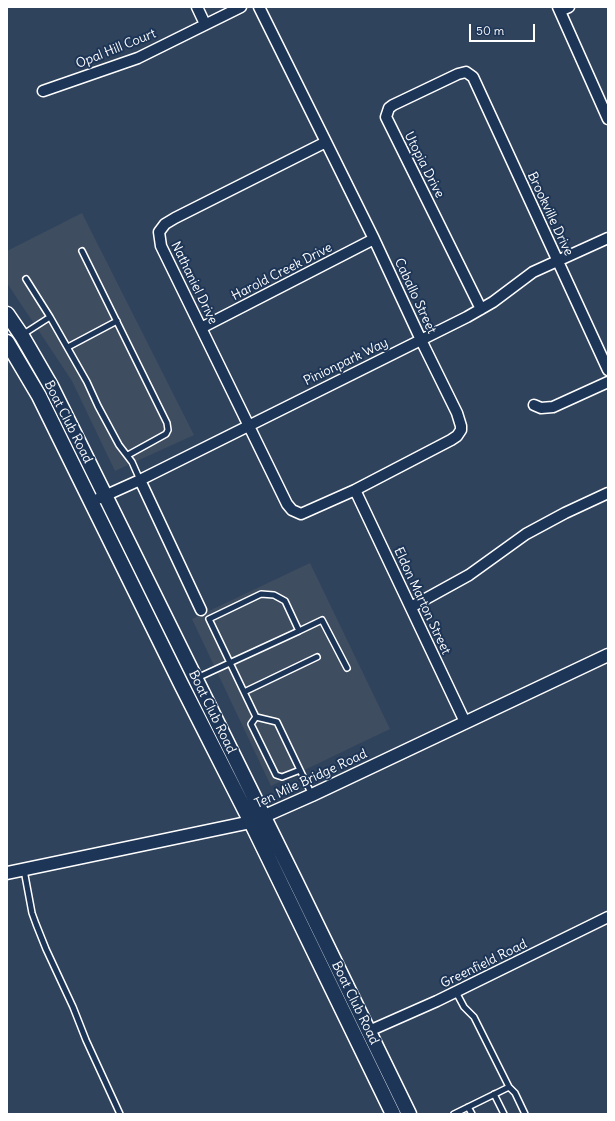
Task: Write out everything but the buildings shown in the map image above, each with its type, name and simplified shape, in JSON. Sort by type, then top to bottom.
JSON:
[{"type":"main road","name":"Boat Club Road","points":[[7,314],[22,336],[51,386],[196,678],[257,820],[393,1114]]},
{"type":"main road","name":"Boat Club Road","points":[[7,342],[39,396],[181,684],[257,820],[369,1031],[409,1114]]},
{"type":"street","points":[[197,7],[205,24]]},
{"type":"street","name":"Opal Hill Court","points":[[43,91],[138,58],[241,7]]},
{"type":"street","name":"Caballo Street","points":[[259,7],[374,239],[421,340],[461,420],[461,430],[457,436],[451,440],[309,512],[301,514],[296,513]]},
{"type":"street","points":[[562,8],[608,119]]},
{"type":"street","name":"Brookville Drive","points":[[466,72],[473,77],[608,370]]},
{"type":"street","name":"Utopia Drive","points":[[466,72],[458,74],[393,105],[389,108],[386,117],[481,309]]},
{"type":"street","name":"Nathaniel Drive","points":[[296,513],[287,504],[161,246],[159,232],[166,224],[175,218],[326,142]]},
{"type":"street","name":"Pinionpark Way","points":[[92,502],[140,480],[421,340],[493,302],[533,272],[607,238]]},
{"type":"street","name":"Harold Creek Drive","points":[[201,328],[374,239]]},
{"type":"street","points":[[534,405],[541,408],[553,407],[608,382]]},
{"type":"street","points":[[140,480],[201,610]]},
{"type":"street","name":"Eldon Marton Street","points":[[355,490],[465,722]]},
{"type":"street","points":[[411,607],[469,575],[526,534],[565,513],[608,493]]},
{"type":"street","name":"Ten Mile Bridge Road","points":[[7,873],[257,820],[608,655]]},
{"type":"street","name":"Greenfield Road","points":[[369,1031],[456,992],[608,916]]},
{"type":"lane","points":[[82,251],[167,423],[168,430],[166,434],[158,440],[128,455]]},
{"type":"lane","points":[[26,279],[68,347],[119,445],[128,455],[140,480]]},
{"type":"lane","points":[[22,336],[50,317]]},
{"type":"lane","points":[[68,347],[117,321]]},
{"type":"lane","points":[[256,717],[209,619],[260,594],[274,594],[285,601],[299,631]]},
{"type":"lane","points":[[196,678],[322,620],[347,668]]},
{"type":"lane","points":[[244,692],[316,657]]},
{"type":"lane","points":[[256,717],[277,722],[312,795]]},
{"type":"lane","points":[[256,717],[251,724],[276,775],[282,777],[300,770]]},
{"type":"lane","points":[[23,869],[32,913],[36,924],[120,1114]]},
{"type":"lane","points":[[456,992],[464,1007],[474,1018],[509,1087],[515,1093],[525,1114]]},
{"type":"lane","points":[[454,1114],[509,1087]]},
{"type":"lane","points":[[494,1094],[504,1114]]},
{"type":"lane","points":[[468,1107],[472,1114]]},
{"type":"shaded area","points":[[82,213],[194,435],[115,471],[72,381],[7,283],[7,251]]},
{"type":"shaded area","points":[[310,563],[390,729],[271,786],[192,619]]}]
